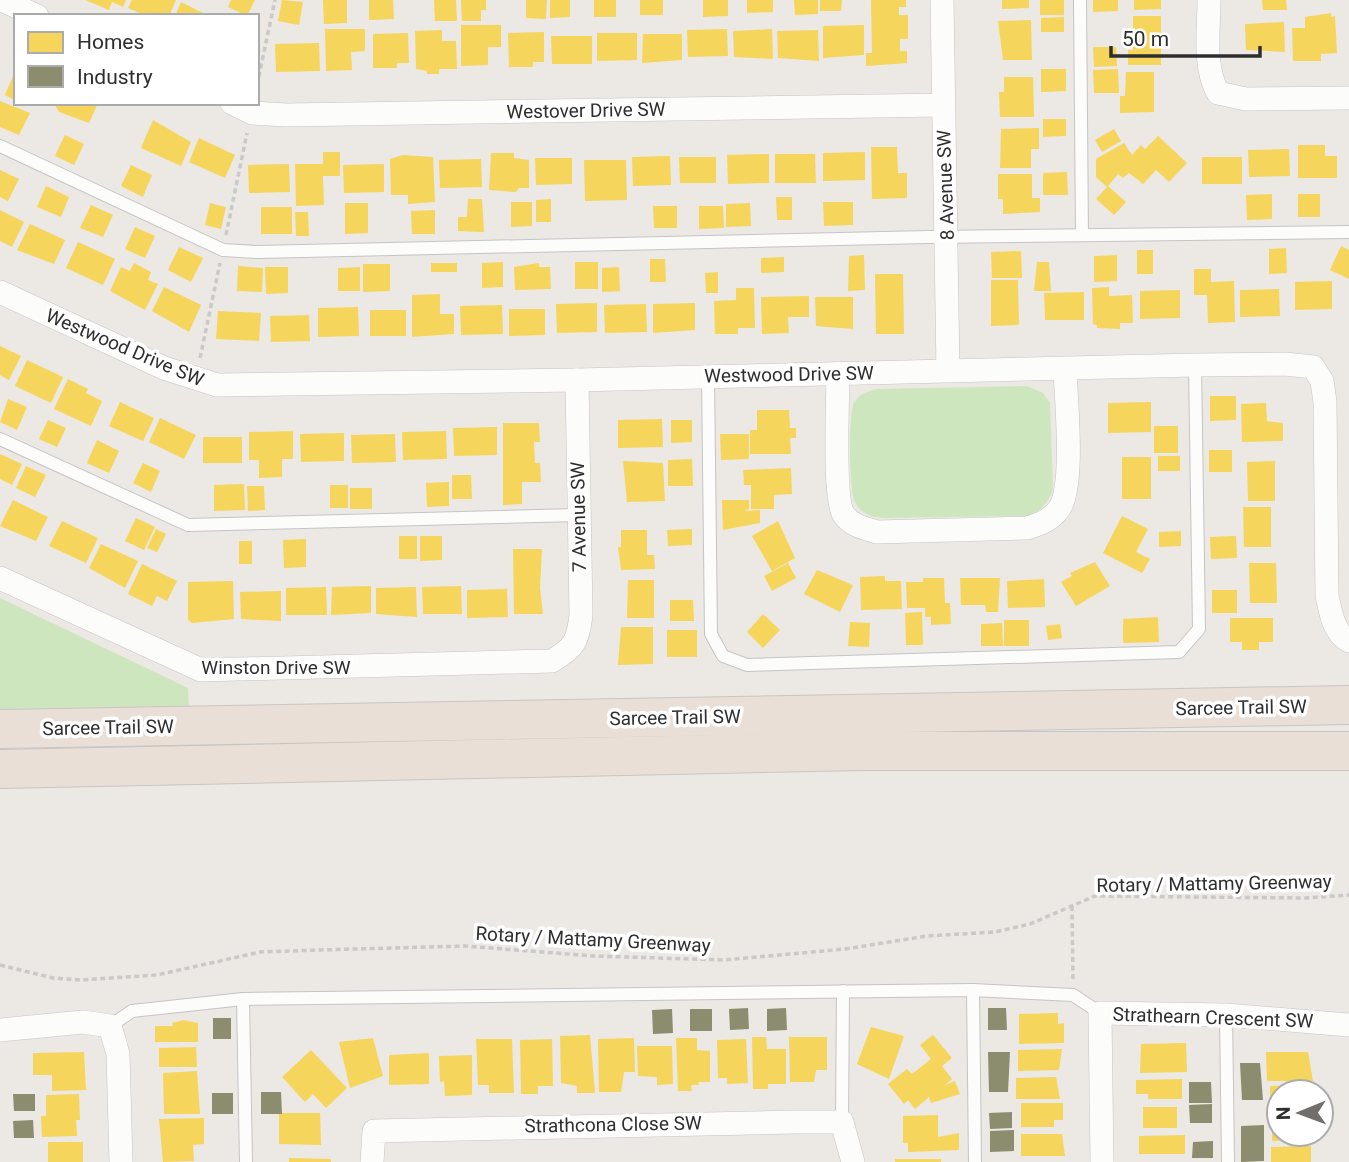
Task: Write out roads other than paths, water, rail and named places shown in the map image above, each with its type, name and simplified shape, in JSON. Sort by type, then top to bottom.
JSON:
[{"type":"highway","name":"Sarcee Trail SW","points":[[0,729],[1349,705]]},
{"type":"highway","name":"Sarcee Trail SW","points":[[0,769],[863,751],[1349,751]]},
{"type":"street","points":[[2,0],[33,14]]},
{"type":"street","name":"8 Avenue SW","points":[[942,0],[948,370]]},
{"type":"street","points":[[1209,0],[1209,65],[1218,93],[1246,99],[1349,98]]},
{"type":"street","name":"Westover Drive SW","points":[[236,105],[252,113],[286,115],[943,105]]},
{"type":"street","name":"Westwood Drive SW","points":[[0,292],[164,368],[217,385],[576,380],[1195,365],[1313,367],[1322,381],[1327,596],[1332,621],[1342,638],[1349,641]]},
{"type":"street","points":[[838,373],[839,491],[842,513],[855,526],[877,532],[1027,528],[1045,522],[1060,508],[1068,484],[1065,369]]},
{"type":"street","name":"7 Avenue SW","points":[[568,650],[578,638],[581,615],[576,380]]},
{"type":"street","name":"Winston Drive SW","points":[[0,578],[201,670],[535,664],[552,661],[568,650]]},
{"type":"street","name":"Strathearn Crescent SW","points":[[1102,1162],[1100,1013],[1226,1015],[1349,1025]]},
{"type":"street","points":[[0,1030],[83,1022],[110,1026],[118,1054],[121,1162]]},
{"type":"street","points":[[842,1122],[853,1162]]},
{"type":"street","name":"Strathcona Close SW","points":[[372,1162],[374,1130],[842,1122]]},
{"type":"lane","points":[[1080,0],[1082,235]]},
{"type":"lane","points":[[0,146],[223,250],[272,252],[946,237],[1349,232]]},
{"type":"lane","points":[[708,376],[710,634],[723,656],[747,665],[1179,652],[1199,629],[1195,365]]},
{"type":"lane","points":[[0,439],[188,525],[578,515]]},
{"type":"lane","points":[[973,990],[975,1162]]},
{"type":"lane","points":[[110,1026],[132,1011],[243,999],[973,990],[1073,995],[1100,1013]]},
{"type":"lane","points":[[842,1122],[843,992]]},
{"type":"lane","points":[[243,999],[246,1162]]},
{"type":"lane","points":[[1226,1015],[1228,1162]]}]
